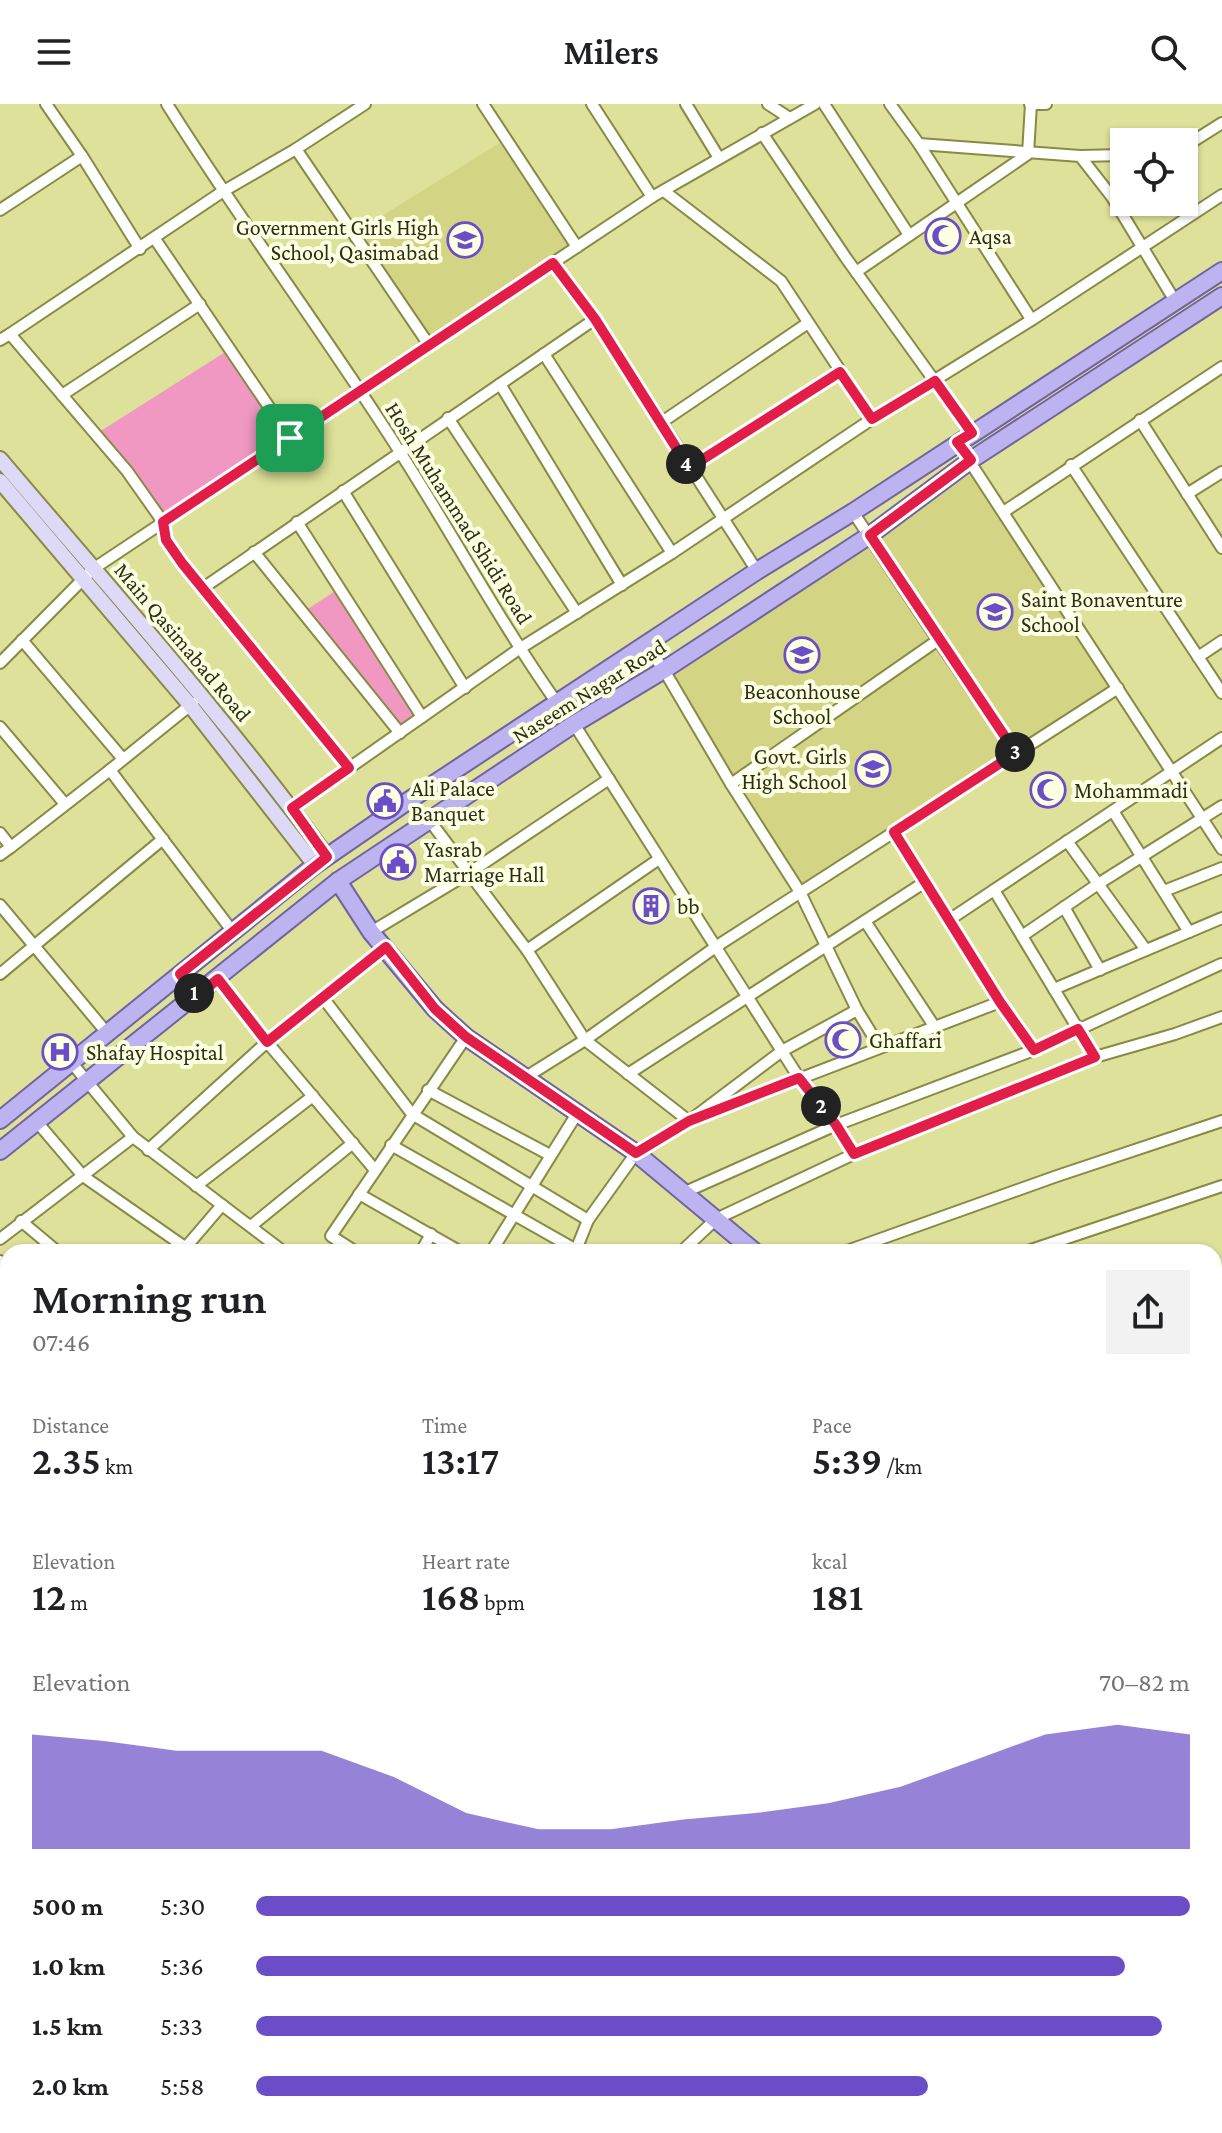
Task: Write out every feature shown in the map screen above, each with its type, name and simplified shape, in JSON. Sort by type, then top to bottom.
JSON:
[{"type":"main road","name":"Naseem Nagar Road","points":[[0,1120],[321,861],[757,571],[853,512],[1222,271]]},
{"type":"main road","name":"Naseem Nagar Road","points":[[0,1151],[338,881],[574,724],[664,670],[870,535],[971,460],[1222,296]]},
{"type":"main road","name":"Main Qasimabad Road","points":[[0,459],[88,573],[292,808],[321,861]]},
{"type":"main road","name":"Main Qasimabad Road","points":[[1,485],[88,573]]},
{"type":"main road","name":"Main Qasimabad Road","points":[[196,701],[321,861]]},
{"type":"main road","points":[[557,703],[574,724]]},
{"type":"main road","points":[[338,881],[371,932],[435,1009],[466,1037],[636,1153],[746,1244]]},
{"type":"main road","points":[[180,974],[197,996]]},
{"type":"main road","points":[[716,1219],[739,1244]]},
{"type":"street","points":[[46,104],[140,249]]},
{"type":"street","name":"Hosh Muhammad Shidi Road","points":[[167,104],[222,192],[360,391],[519,649],[557,703]]},
{"type":"street","points":[[349,768],[166,540],[163,522],[127,471],[62,395],[5,337],[222,192],[365,104]]},
{"type":"street","points":[[483,104],[577,247]]},
{"type":"street","points":[[592,104],[652,197]]},
{"type":"street","points":[[686,104],[719,158]]},
{"type":"street","points":[[768,104],[788,117]]},
{"type":"street","points":[[0,663],[88,573],[652,197],[815,104]]},
{"type":"street","points":[[824,104],[909,235]]},
{"type":"street","points":[[890,104],[1031,319]]},
{"type":"street","points":[[1028,154],[1030,104],[1046,104]]},
{"type":"street","points":[[1198,138],[1222,123]]},
{"type":"street","points":[[762,133],[856,272],[935,381],[965,438],[971,460],[1222,849]]},
{"type":"street","points":[[919,144],[1028,154],[1110,155]]},
{"type":"street","points":[[296,149],[429,345]]},
{"type":"street","points":[[856,272],[1028,154]]},
{"type":"street","points":[[0,210],[82,156]]},
{"type":"street","points":[[1080,156],[1110,194]]},
{"type":"street","points":[[664,191],[781,281],[872,419]]},
{"type":"street","points":[[292,808],[519,649],[1222,195]]},
{"type":"street","points":[[1124,216],[1175,301]]},
{"type":"street","points":[[155,239],[290,438]]},
{"type":"street","points":[[553,263],[595,319],[757,571]]},
{"type":"street","points":[[62,395],[200,304]]},
{"type":"street","points":[[203,588],[595,319]]},
{"type":"street","points":[[662,422],[808,323]]},
{"type":"street","points":[[544,354],[672,553]]},
{"type":"street","points":[[1005,511],[1222,367]]},
{"type":"street","points":[[689,468],[840,372]]},
{"type":"street","points":[[500,384],[622,585]]},
{"type":"street","points":[[448,418],[577,613]]},
{"type":"street","points":[[1140,420],[1222,548]]},
{"type":"street","points":[[1071,465],[1222,693]]},
{"type":"street","points":[[1187,494],[1222,472]]},
{"type":"street","points":[[343,491],[465,688]]},
{"type":"street","points":[[853,512],[1016,753]]},
{"type":"street","points":[[297,522],[422,717]]},
{"type":"street","points":[[254,552],[400,733]]},
{"type":"street","points":[[22,640],[123,759]]},
{"type":"street","points":[[731,784],[938,640]]},
{"type":"street","points":[[1198,657],[1222,641]]},
{"type":"street","points":[[646,645],[800,892],[857,1010],[879,1046]]},
{"type":"street","points":[[526,1077],[585,1040],[717,946],[1118,688]]},
{"type":"street","points":[[0,855],[196,701]]},
{"type":"street","points":[[574,724],[799,1078],[836,1125],[854,1154]]},
{"type":"street","points":[[0,727],[65,804]]},
{"type":"street","points":[[949,920],[1222,738]]},
{"type":"street","points":[[110,770],[233,932]]},
{"type":"street","points":[[371,932],[469,873],[609,779]]},
{"type":"street","points":[[1022,936],[1222,806]]},
{"type":"street","points":[[1113,811],[1189,932]]},
{"type":"street","points":[[430,821],[527,950],[585,1040],[689,1121]]},
{"type":"street","points":[[894,832],[1000,1002],[1034,1050]]},
{"type":"street","points":[[0,833],[11,847]]},
{"type":"street","points":[[0,974],[163,839]]},
{"type":"street","points":[[1067,841],[1146,950]]},
{"type":"street","points":[[527,950],[659,859]]},
{"type":"street","points":[[1164,891],[1222,868]]},
{"type":"street","points":[[628,1074],[925,882]]},
{"type":"street","points":[[994,890],[1095,1057]]},
{"type":"street","points":[[0,905],[107,1033]]},
{"type":"street","points":[[1064,907],[1100,970]]},
{"type":"street","points":[[1054,989],[1222,918]]},
{"type":"street","points":[[865,921],[934,1026]]},
{"type":"street","points":[[148,1150],[267,1042],[386,947]]},
{"type":"street","points":[[683,1193],[836,1125],[1034,1050],[1221,964]]},
{"type":"street","points":[[218,979],[375,1170]]},
{"type":"street","points":[[324,999],[412,1114],[588,1220]]},
{"type":"street","points":[[689,1121],[1000,1002]]},
{"type":"street","points":[[580,1244],[588,1220],[636,1153],[689,1121],[782,1051],[857,1010]]},
{"type":"street","points":[[689,1244],[716,1219],[854,1154],[1095,1057],[1222,1017]]},
{"type":"street","points":[[344,1244],[331,1236],[466,1037]]},
{"type":"street","points":[[71,1062],[133,1137],[274,1244]]},
{"type":"street","points":[[428,1090],[550,1155]]},
{"type":"street","points":[[196,1186],[313,1096]]},
{"type":"street","points":[[496,1244],[578,1112]]},
{"type":"street","points":[[866,1244],[1222,1121]]},
{"type":"street","points":[[37,1122],[83,1176],[180,1244]]},
{"type":"street","points":[[0,1239],[133,1137]]},
{"type":"street","points":[[251,1226],[353,1143]]},
{"type":"street","points":[[391,1145],[566,1244]]},
{"type":"street","points":[[1049,1244],[1222,1186]]},
{"type":"street","points":[[359,1194],[448,1244]]},
{"type":"street","points":[[193,1244],[222,1205]]},
{"type":"street","points":[[21,1221],[48,1244]]},
{"type":"street","points":[[425,1244],[431,1234]]},
{"type":"shaded area","name":"Government Girls High School, Qasimabad","points":[[506,139],[577,247],[429,345],[354,233]]},
{"type":"shaded area","points":[[230,349],[290,438],[163,522],[96,434]]},
{"type":"shaded area","points":[[971,460],[1118,688],[800,892],[664,670]]},
{"type":"shaded area","points":[[340,588],[422,717],[400,733],[303,612]]},
{"type":"place","name":"Aqsa","points":[[943,236]]},
{"type":"place","name":"Government Girls High School, Qasimabad","points":[[465,240]]},
{"type":"place","name":"Saint Bonaventure School","points":[[995,612]]},
{"type":"place","name":"Beaconhouse School","points":[[802,655]]},
{"type":"place","name":"Govt. Girls High School","points":[[873,769]]},
{"type":"place","name":"Mohammadi","points":[[1048,790]]},
{"type":"place","name":"Ali Palace Banquet","points":[[385,801]]},
{"type":"place","name":"Yasrab Marriage Hall","points":[[398,862]]},
{"type":"place","name":"bb","points":[[651,906]]},
{"type":"place","name":"Ghaffari","points":[[843,1040]]},
{"type":"place","name":"Shafay Hospital","points":[[60,1052]]},
{"type":"route","points":[[553,263],[595,319],[689,468],[840,372],[872,419],[935,381],[972,433],[957,442],[971,460],[870,535],[1016,753],[894,832],[1000,1002],[1034,1050],[1078,1029],[1095,1057],[1019,1085],[854,1154],[836,1125],[799,1078],[689,1121],[636,1153],[466,1037],[435,1009],[386,947],[267,1042],[218,979],[197,996],[180,974],[327,857],[292,808],[349,768],[166,540],[163,522],[290,438],[553,263]]}]
